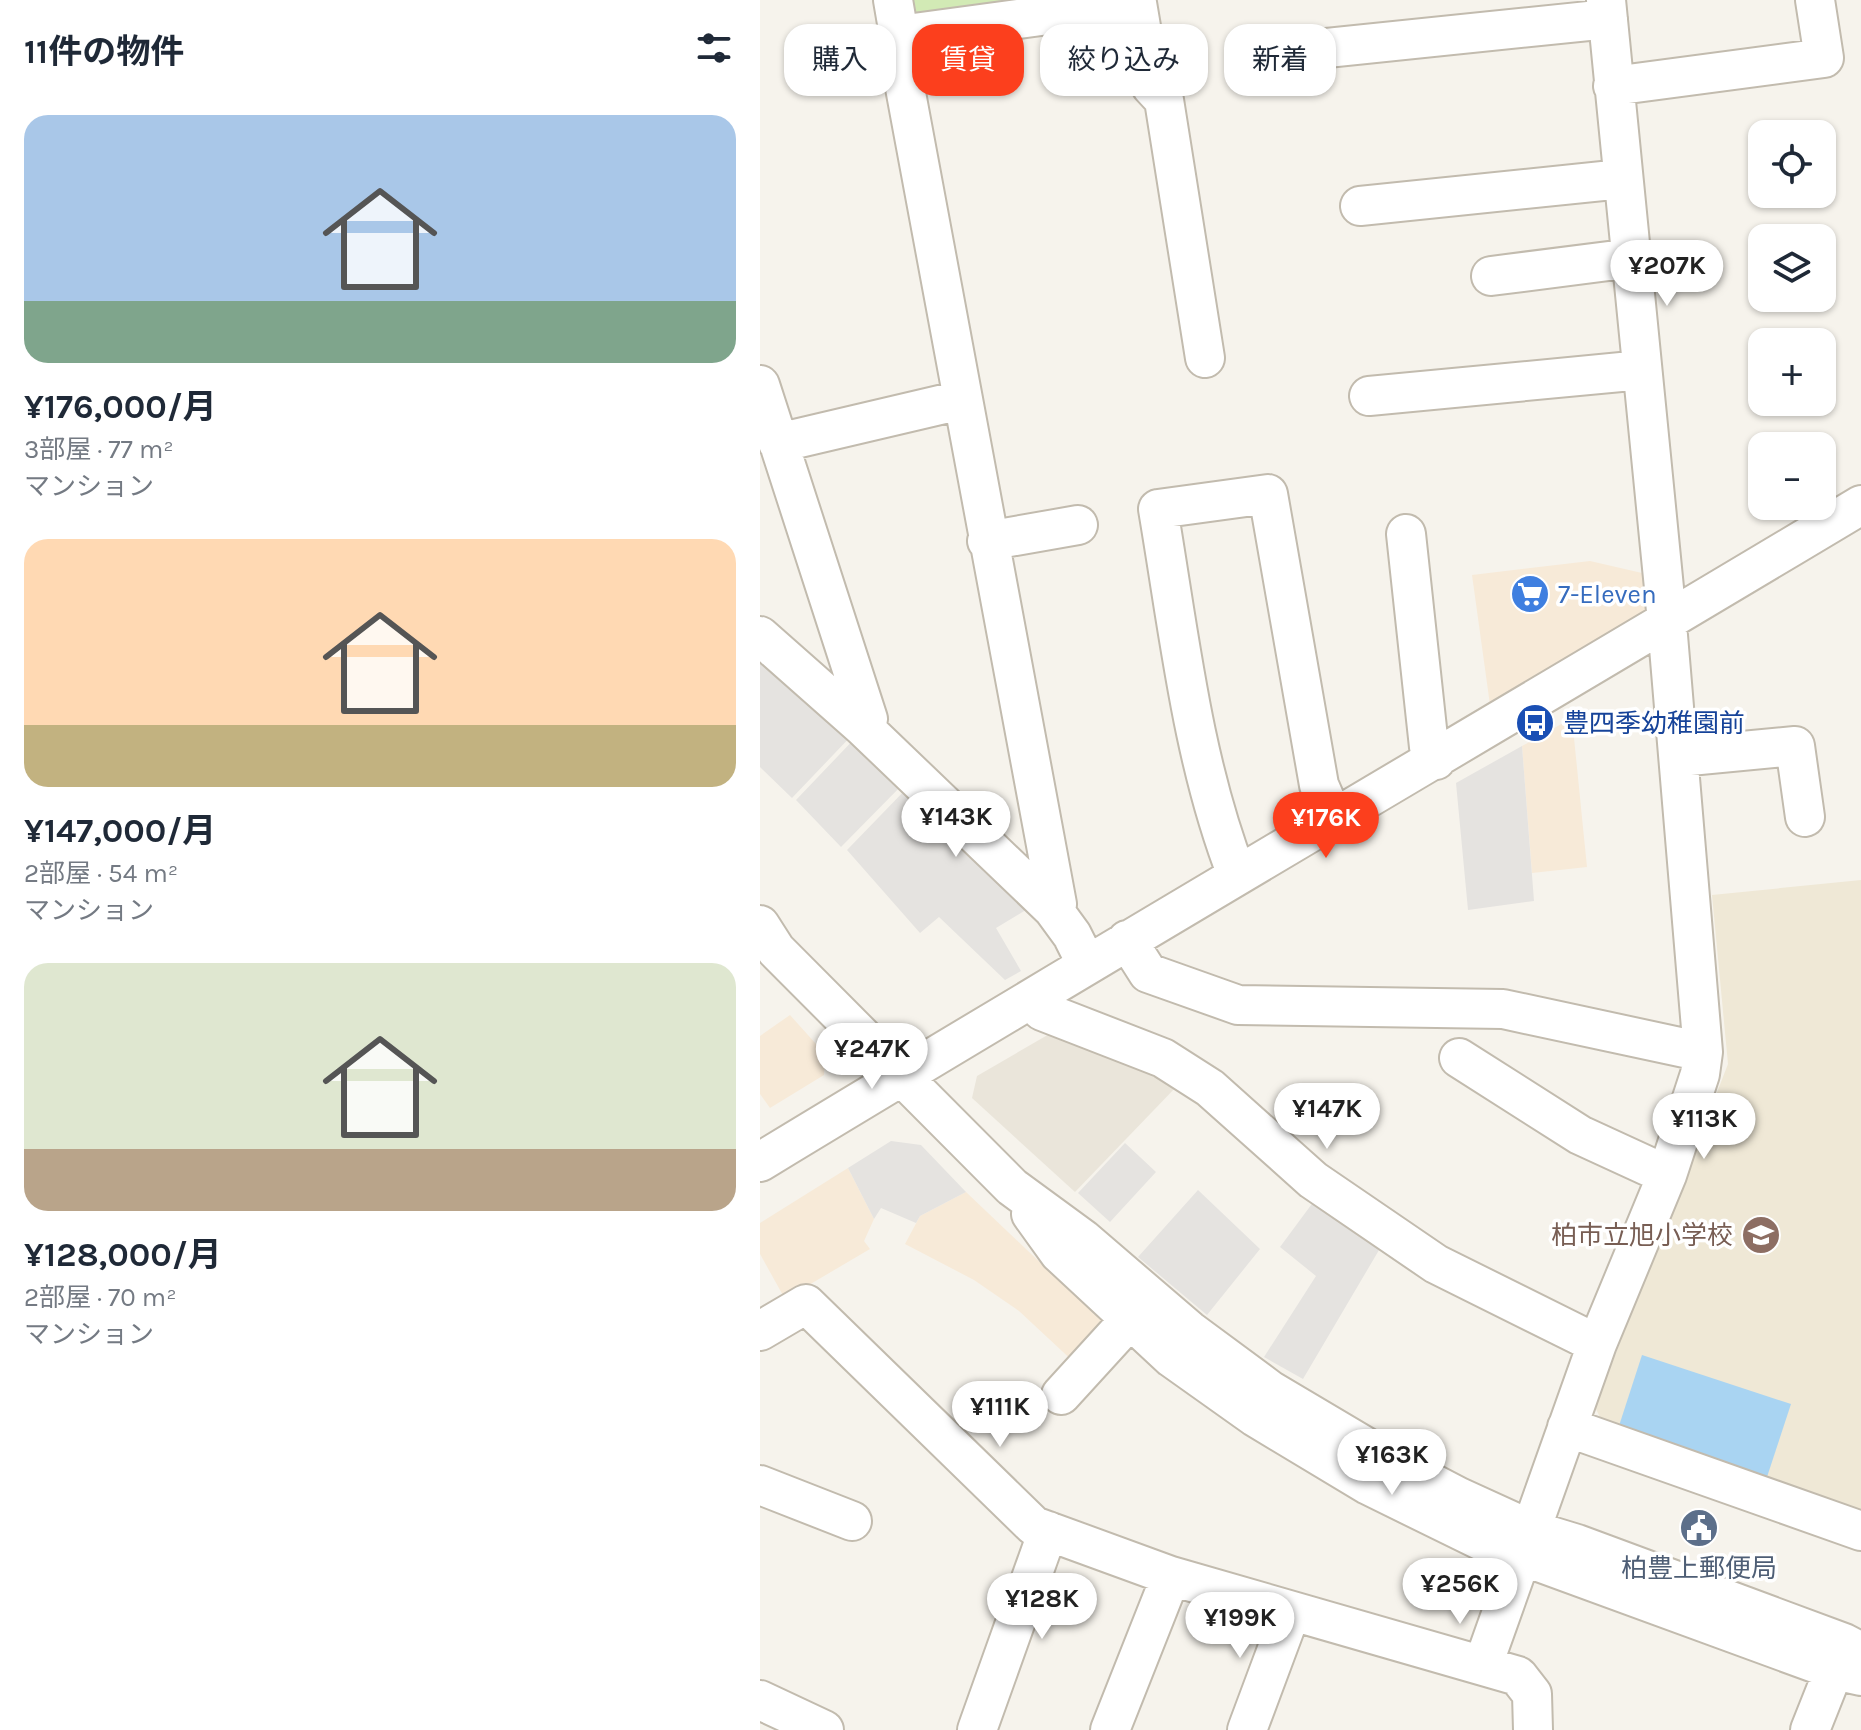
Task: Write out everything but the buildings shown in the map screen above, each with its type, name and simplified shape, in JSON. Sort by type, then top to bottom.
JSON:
[{"type":"street","points":[[1613,86],[1824,58],[1815,0]]},
{"type":"street","points":[[1053,909],[1057,904],[961,400],[898,50],[896,18],[1137,3],[1151,86],[1164,100],[1205,358]]},
{"type":"street","points":[[1336,46],[1607,9],[1679,757],[1703,1052],[1700,1074],[1667,1175],[1597,1344],[1483,1665]]},
{"type":"street","points":[[1360,206],[1622,179]]},
{"type":"street","points":[[1491,276],[1632,258]]},
{"type":"street","points":[[1369,396],[1642,370]]},
{"type":"street","points":[[760,385],[868,719],[863,727]]},
{"type":"street","points":[[778,443],[961,400]]},
{"type":"street","points":[[1237,875],[1205,780],[1158,509],[1268,494],[1319,785],[1334,820]]},
{"type":"street","points":[[760,1162],[1127,940],[1436,760],[1861,505]]},
{"type":"street","points":[[987,541],[1078,525]]},
{"type":"street","points":[[1406,534],[1429,747],[1436,760]]},
{"type":"street","points":[[760,636],[863,727],[1053,909],[1072,935],[1087,965]]},
{"type":"street","points":[[1679,757],[1795,746],[1805,817]]},
{"type":"street","points":[[765,938],[1012,1187],[1059,1253],[1140,1309],[1172,1358],[1213,1389],[1368,1485],[1484,1542],[1527,1543],[1850,1660],[1810,1730]]},
{"type":"street","points":[[1127,940],[1148,973],[1238,1005],[1503,1009],[1703,1052]]},
{"type":"street","points":[[1031,1000],[1042,1011],[1163,1058],[1210,1088],[1313,1180],[1436,1264],[1597,1344]]},
{"type":"street","points":[[1459,1058],[1580,1135],[1667,1175]]},
{"type":"street","points":[[760,1331],[806,1304],[1034,1526],[1171,1576],[1518,1676],[1532,1694],[1533,1730]]},
{"type":"street","points":[[1061,1395],[1140,1309]]},
{"type":"street","points":[[1567,1427],[1861,1531]]},
{"type":"street","points":[[760,1485],[852,1521]]},
{"type":"street","points":[[977,1730],[1048,1531]]},
{"type":"street","points":[[1110,1730],[1171,1576]]},
{"type":"street","points":[[1247,1730],[1291,1612]]},
{"type":"street","points":[[760,1700],[824,1730]]},
{"type":"shaded area","points":[[1590,561],[1655,576],[1661,611],[1491,712],[1472,575]]},
{"type":"shaded area","points":[[760,646],[855,732],[792,798],[760,767]]},
{"type":"shaded area","points":[[1572,718],[1587,867],[1532,873],[1522,746]]},
{"type":"shaded area","points":[[859,734],[906,781],[841,847],[796,800]]},
{"type":"shaded area","points":[[1522,746],[1534,901],[1468,910],[1456,783]]},
{"type":"shaded area","points":[[910,785],[1029,908],[996,928],[1021,971],[1005,980],[939,917],[920,933],[847,850]]},
{"type":"shaded area","name":"柏市立旭小学校","points":[[1861,880],[1861,1521],[1606,1430],[1595,1407],[1728,1064],[1712,895]]},
{"type":"shaded area","points":[[790,1015],[825,1054],[824,1075],[770,1108],[760,1094],[760,1036]]},
{"type":"shaded area","points":[[1058,1029],[1178,1085],[1075,1192],[972,1098],[977,1076]]},
{"type":"shaded area","points":[[891,1141],[921,1145],[966,1192],[920,1216],[916,1223],[881,1208],[874,1219],[848,1168]]},
{"type":"shaded area","points":[[1125,1143],[1156,1172],[1110,1222],[1078,1193]]},
{"type":"shaded area","points":[[848,1168],[874,1219],[864,1241],[870,1249],[785,1299],[760,1254],[760,1223]]},
{"type":"shaded area","points":[[1198,1190],[1260,1249],[1207,1315],[1138,1257]]},
{"type":"shaded area","points":[[966,1192],[1109,1328],[1077,1365],[1019,1311],[974,1280],[905,1244],[920,1216]]},
{"type":"shaded area","points":[[1317,1197],[1382,1245],[1303,1379],[1264,1357],[1316,1276],[1280,1247]]},
{"type":"green space","points":[[898,0],[1087,0],[912,24],[902,28]]},
{"type":"water","points":[[1642,1355],[1791,1404],[1766,1480],[1617,1432]]},
{"type":"place","name":"7-Eleven","points":[[1530,594]]},
{"type":"place","name":"豊四季幼稚園前","points":[[1535,723]]},
{"type":"place","name":"柏市立旭小学校","points":[[1761,1235]]},
{"type":"place","name":"柏豊上郵便局","points":[[1699,1528]]}]
